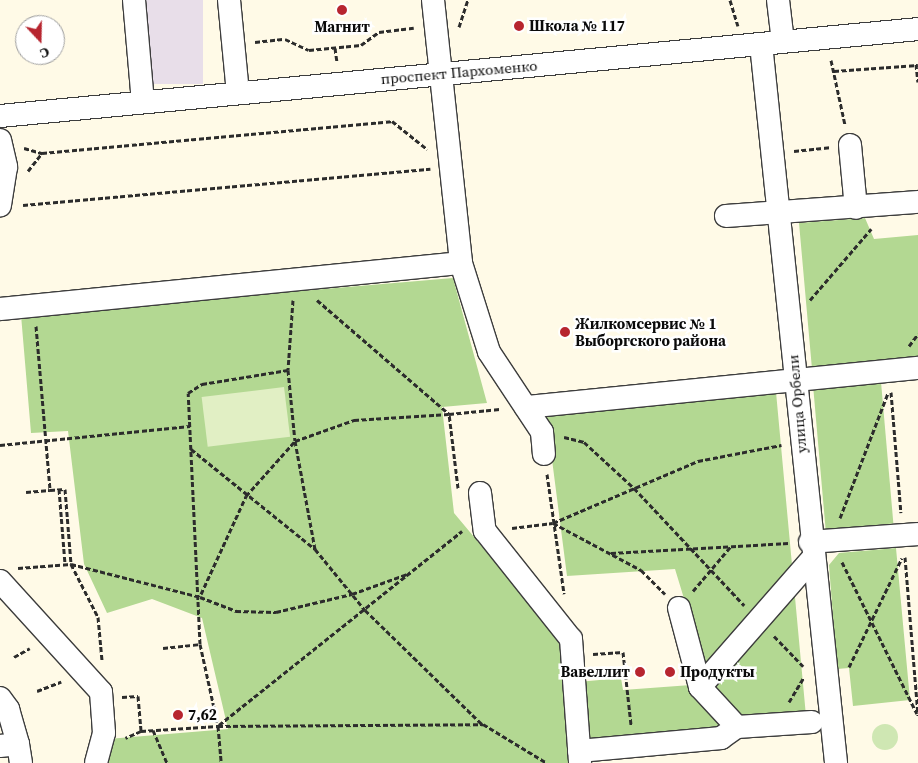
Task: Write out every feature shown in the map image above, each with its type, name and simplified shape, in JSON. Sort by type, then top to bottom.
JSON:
[{"type":"street","points":[[134,0],[143,102]]},
{"type":"street","points":[[229,0],[238,93]]},
{"type":"street","points":[[433,0],[439,74],[462,264],[489,352],[526,407],[543,443]]},
{"type":"street","name":"улица Орбели","points":[[778,0],[772,43],[772,152],[794,380],[818,547],[836,763]]},
{"type":"street","name":"проспект Пархоменко","points":[[0,116],[918,29]]},
{"type":"street","points":[[0,140],[6,167],[10,206]]},
{"type":"street","points":[[850,145],[856,208]]},
{"type":"street","points":[[726,216],[778,216],[918,202]]},
{"type":"street","points":[[0,309],[462,264]]},
{"type":"street","points":[[526,407],[918,368]]},
{"type":"street","points":[[483,513],[571,639],[579,757],[633,746],[721,738],[737,727],[812,722]]},
{"type":"street","points":[[700,687],[818,547],[918,534]]},
{"type":"street","points":[[5,575],[81,675],[101,692],[104,733],[96,763]]},
{"type":"street","points":[[679,608],[700,687],[737,727]]},
{"type":"street","points":[[0,698],[8,709],[13,751]]},
{"type":"path","points":[[730,0],[738,26]]},
{"type":"path","points":[[233,44],[284,39],[309,50],[335,48],[361,45],[379,32],[435,26]]},
{"type":"path","points":[[335,48],[337,66]]},
{"type":"path","points":[[772,152],[850,145],[829,50]]},
{"type":"path","points":[[834,72],[917,65],[918,82]]},
{"type":"path","points":[[24,176],[42,153],[392,121],[451,168]]},
{"type":"path","points":[[10,206],[451,168]]},
{"type":"path","points":[[789,326],[890,205]]},
{"type":"path","points":[[294,280],[288,370],[295,441],[315,549]]},
{"type":"path","points":[[294,280],[449,414],[458,491],[483,513],[553,523],[641,570],[679,608],[731,546]]},
{"type":"path","points":[[34,305],[50,490]]},
{"type":"path","points":[[221,763],[218,726],[200,644],[200,596],[188,393],[202,384],[288,370]]},
{"type":"path","points":[[818,547],[890,388]]},
{"type":"path","points":[[200,596],[246,496],[295,441],[354,420],[526,407]]},
{"type":"path","points":[[0,445],[46,443],[190,426]]},
{"type":"path","points":[[565,600],[543,443],[584,442],[634,488],[688,548],[758,618],[807,671],[776,724]]},
{"type":"path","points":[[553,523],[698,461],[786,444]]},
{"type":"path","points":[[191,449],[246,496],[315,549],[365,610],[483,724],[547,763]]},
{"type":"path","points":[[59,489],[65,564]]},
{"type":"path","points":[[26,492],[65,489],[71,564],[98,617],[104,685],[101,692]]},
{"type":"path","points":[[218,726],[410,574],[483,513]]},
{"type":"path","points":[[609,553],[731,546],[818,547]]},
{"type":"path","points":[[818,547],[872,621],[918,715]]},
{"type":"path","points":[[847,671],[904,553]]},
{"type":"path","points":[[5,575],[71,564],[200,596],[236,611],[276,612],[352,594],[410,574]]},
{"type":"path","points":[[163,648],[200,644]]},
{"type":"path","points":[[572,655],[623,652],[633,746]]},
{"type":"path","points":[[37,691],[81,675]]},
{"type":"path","points":[[141,731],[218,726],[483,724]]},
{"type":"path","points":[[153,730],[167,763]]},
{"type":"shaded area","points":[[129,0],[203,0],[203,84],[129,84]]},
{"type":"green space","points":[[865,218],[874,239],[918,235],[918,360],[812,369],[799,223]]},
{"type":"green space","points":[[453,278],[487,403],[442,407],[454,513],[560,640],[573,763],[105,763],[108,739],[228,729],[202,618],[152,599],[107,613],[84,564],[68,431],[31,433],[21,315]]},
{"type":"green space","points":[[881,382],[893,523],[826,529],[813,388]]},
{"type":"green space","points":[[284,387],[290,437],[208,447],[202,397]]},
{"type":"green space","points":[[776,392],[806,716],[741,720],[710,684],[675,569],[567,576],[550,444],[536,413]]},
{"type":"green space","points":[[896,548],[910,700],[853,706],[849,668],[837,669],[829,565],[839,553]]},
{"type":"green space","points":[[621,678],[623,690],[691,685],[728,725],[715,734],[584,743],[578,682]]},
{"type":"green space","points":[[885,724],[894,728],[898,737],[894,746],[885,750],[876,746],[872,737],[876,728]]},
{"type":"place","name":"Магнит","points":[[342,10]]},
{"type":"place","name":"Школа № 117","points":[[519,26]]},
{"type":"place","name":"Жилкомсервис № 1 Выборгского района","points":[[565,332]]},
{"type":"place","name":"Вавеллит","points":[[640,672]]},
{"type":"place","name":"Продукты","points":[[670,672]]},
{"type":"place","name":"7,62","points":[[178,715]]}]
